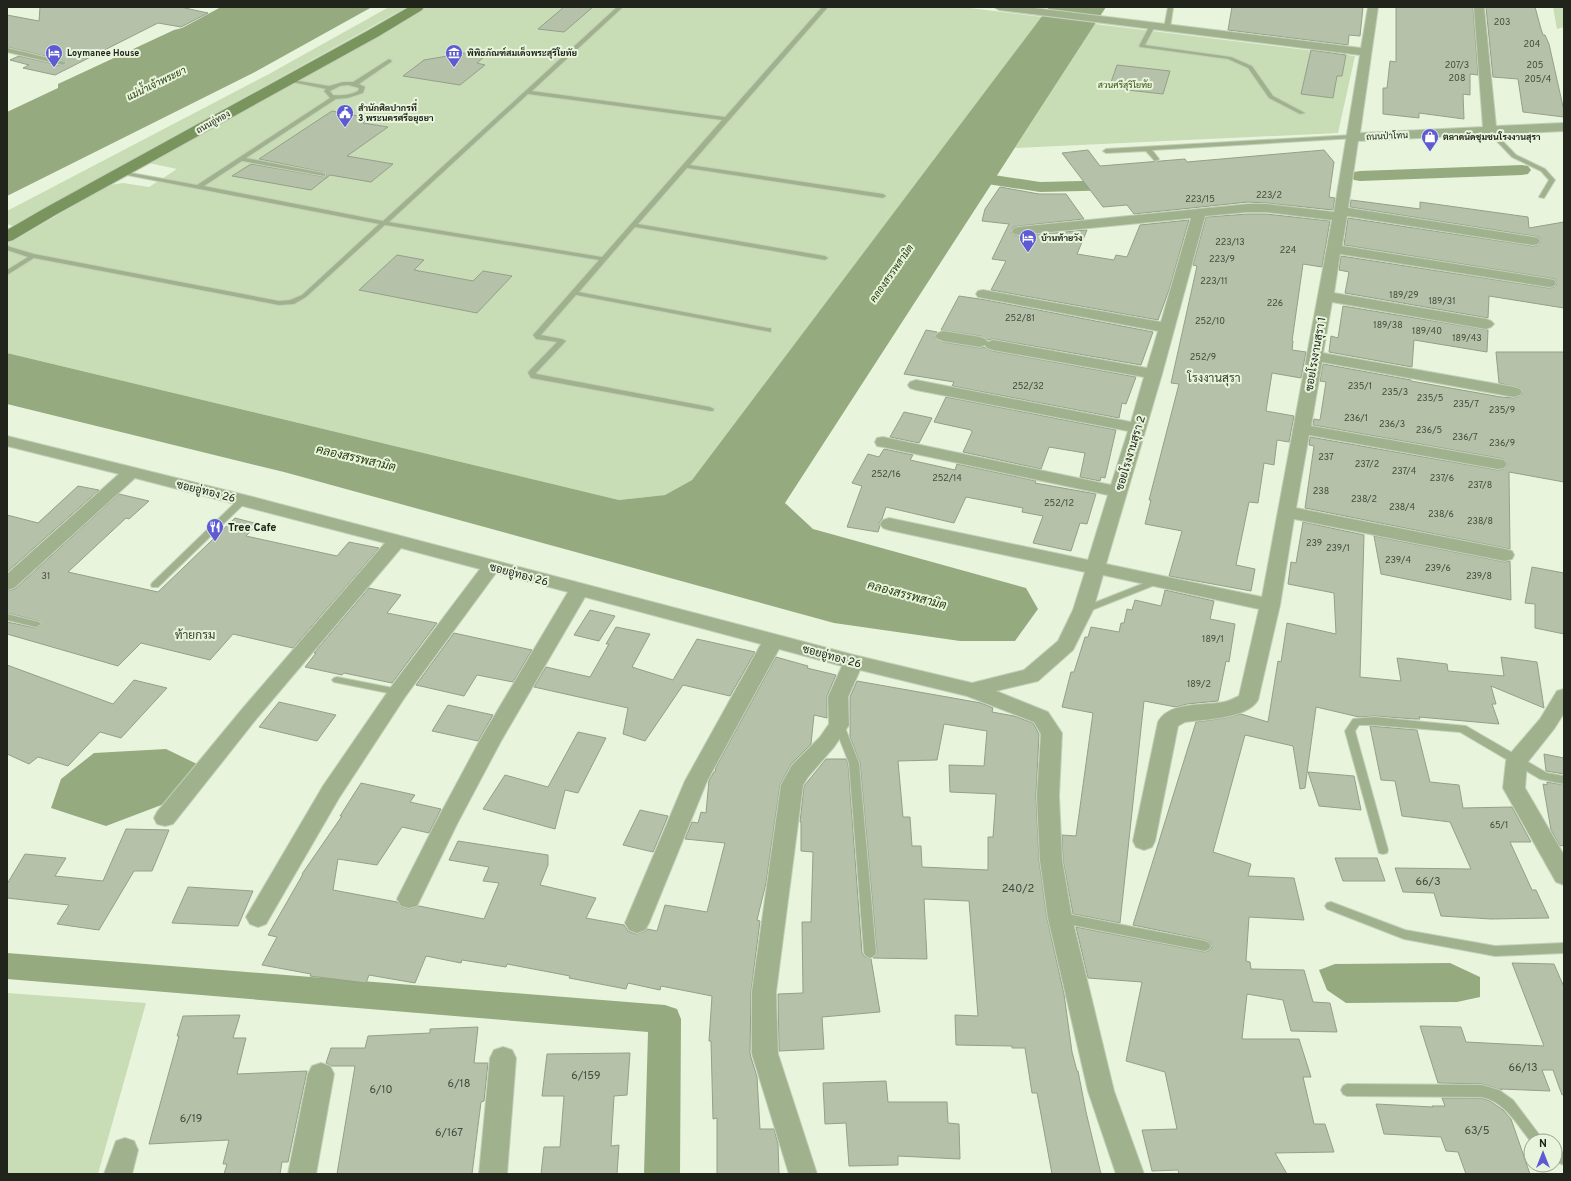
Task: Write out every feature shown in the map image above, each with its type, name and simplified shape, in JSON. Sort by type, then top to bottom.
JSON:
[{"type":"main road","name":"ถนนอู่ทอง","points":[[7,237],[418,7]]},
{"type":"street","points":[[999,7],[1367,52]]},
{"type":"street","name":"ซอยโรงงานสุรา 1","points":[[1144,841],[1168,722],[1180,715],[1230,710],[1248,700],[1270,605],[1287,512],[1341,214],[1374,7]]},
{"type":"street","points":[[1479,7],[1490,131]]},
{"type":"street","name":"ถนนป่าโทน","points":[[1353,137],[1564,127]]},
{"type":"street","points":[[1019,231],[1199,212],[1266,208],[1341,214],[1533,241]]},
{"type":"street","name":"ซอยโรงงานสุรา 2","points":[[1032,676],[1066,645],[1083,610],[1154,374],[1199,212]]},
{"type":"street","points":[[1334,249],[1549,283]]},
{"type":"street","points":[[983,294],[1167,328]]},
{"type":"street","points":[[1326,296],[1486,324]]},
{"type":"street","points":[[943,336],[1154,374]]},
{"type":"street","points":[[1315,356],[1514,392]]},
{"type":"street","points":[[916,385],[1138,428]]},
{"type":"street","points":[[1302,429],[1498,464]]},
{"type":"street","points":[[883,442],[1118,492]]},
{"type":"street","name":"ซอยอู่ทอง 26","points":[[9,444],[132,472],[243,500],[773,641],[972,690],[1032,676]]},
{"type":"street","points":[[7,584],[132,472]]},
{"type":"street","points":[[1287,512],[1505,555]]},
{"type":"street","points":[[889,524],[1270,605]]},
{"type":"street","points":[[165,818],[250,713],[397,541]]},
{"type":"street","points":[[258,917],[331,792],[398,692],[492,566]]},
{"type":"street","points":[[409,899],[446,824],[491,740],[579,590]]},
{"type":"street","points":[[637,923],[696,781],[773,641]]},
{"type":"street","points":[[803,1174],[765,1054],[764,992],[792,785],[800,771],[827,742],[839,725],[838,697],[854,662]]},
{"type":"street","points":[[972,690],[1041,716],[1052,733],[1048,796],[1051,860],[1060,918],[1101,1091],[1130,1174]]},
{"type":"street","points":[[1564,696],[1547,724],[1517,761],[1514,788],[1564,876]]},
{"type":"street","points":[[493,1174],[503,1058]]},
{"type":"street","points":[[302,1174],[321,1074]]},
{"type":"lane","points":[[7,248],[33,256],[279,304],[292,302],[304,296],[620,7]]},
{"type":"lane","points":[[816,7],[825,8]]},
{"type":"lane","points":[[710,409],[532,375],[532,373],[562,341],[539,337],[536,335],[605,259],[825,8]]},
{"type":"lane","points":[[1167,28],[1170,8]]},
{"type":"lane","points":[[1152,26],[1142,46],[1229,58],[1240,62],[1250,67],[1271,97],[1302,113]]},
{"type":"lane","points":[[7,50],[63,62]]},
{"type":"lane","points":[[354,84],[389,61]]},
{"type":"lane","points":[[289,80],[330,88],[343,84],[354,84],[362,87],[361,92],[347,97],[335,97],[328,94],[330,88]]},
{"type":"lane","points":[[527,92],[727,119]]},
{"type":"lane","points":[[198,186],[335,97]]},
{"type":"lane","points":[[1490,131],[1514,156],[1543,170],[1552,180],[1542,197]]},
{"type":"lane","points":[[1106,151],[1353,137]]},
{"type":"lane","points":[[1148,148],[1156,159]]},
{"type":"lane","points":[[240,159],[323,175]]},
{"type":"lane","points":[[687,166],[883,196]]},
{"type":"lane","points":[[122,172],[385,223],[605,259]]},
{"type":"lane","points":[[634,225],[824,258]]},
{"type":"lane","points":[[7,273],[33,256]]},
{"type":"lane","points":[[574,293],[768,330]]},
{"type":"lane","points":[[155,585],[243,500]]},
{"type":"lane","points":[[1083,610],[1157,581]]},
{"type":"lane","points":[[7,617],[36,624]]},
{"type":"lane","points":[[337,680],[398,692]]},
{"type":"lane","points":[[1382,850],[1350,732],[1356,722],[1374,721],[1462,729],[1544,776],[1564,780]]},
{"type":"lane","points":[[839,725],[854,763],[870,953]]},
{"type":"lane","points":[[1332,906],[1404,934],[1495,951],[1564,948]]},
{"type":"lane","points":[[1060,918],[1205,946]]},
{"type":"lane","points":[[1347,1090],[1482,1091],[1495,1094],[1509,1104],[1532,1133]]},
{"type":"green space","points":[[389,7],[407,7],[13,226],[7,224],[7,211],[269,74]]},
{"type":"green space","points":[[426,7],[962,7],[1042,17],[692,480],[665,495],[619,500],[7,353],[7,244],[110,185],[123,183],[149,187],[177,169],[149,163]]},
{"type":"green space","points":[[1553,7],[1564,7],[1564,27],[1557,29]]},
{"type":"green space","name":"สวนศรีสุริโยทัย","points":[[1095,24],[1355,56],[1338,133],[1015,148]]},
{"type":"green space","points":[[7,993],[146,1003],[98,1174],[7,1174]]},
{"type":"water","name":"แม่น้ำเจ้าพระยา","points":[[221,7],[372,7],[253,73],[7,196],[7,112],[58,88],[58,84],[174,30],[182,28]]},
{"type":"water","name":"คลองสรรพสามิต","points":[[1049,7],[1106,7],[785,503],[813,529],[1026,588],[1038,609],[1015,641],[960,641],[834,623],[284,472],[7,404],[7,353],[619,500],[665,495],[692,480]]},
{"type":"water","points":[[166,749],[197,764],[164,804],[106,826],[51,808],[61,779],[94,753]]},
{"type":"water","points":[[1450,963],[1480,977],[1480,997],[1457,1002],[1346,1003],[1327,990],[1319,970],[1335,964]]},
{"type":"building","points":[[40,7],[188,7],[185,8],[208,13],[181,27],[158,23],[55,75],[23,68],[29,65],[10,60],[19,56],[63,66],[67,63],[65,61],[7,47],[7,15],[39,21]]},
{"type":"building","points":[[564,7],[593,7],[564,32],[538,29]]},
{"type":"building","points":[[1232,7],[1363,7],[1360,36],[1349,35],[1348,45],[1228,30]]},
{"type":"building","points":[[1396,7],[1473,7],[1478,75],[1470,74],[1470,95],[1463,94],[1464,119],[1419,113],[1419,118],[1383,114],[1383,88],[1387,88],[1390,61],[1396,62]]},
{"type":"building","points":[[1486,7],[1535,7],[1543,35],[1545,35],[1549,44],[1564,111],[1564,117],[1523,112],[1518,79],[1493,77]]},
{"type":"building","name":"พิพิธภัณฑ์สมเด็จพระสุริโยทัย","points":[[494,48],[477,63],[485,65],[460,85],[403,76],[424,60]]},
{"type":"building","points":[[1311,50],[1346,55],[1342,76],[1337,76],[1333,98],[1301,94]]},
{"type":"building","points":[[1117,65],[1170,71],[1163,94],[1109,88]]},
{"type":"building","points":[[332,111],[369,118],[363,123],[388,127],[347,156],[393,164],[371,182],[330,175],[311,190],[232,176],[251,164],[326,177],[326,174],[323,172],[259,159]]},
{"type":"building","points":[[1088,150],[1100,166],[1185,159],[1187,162],[1324,150],[1334,162],[1329,197],[1335,198],[1333,210],[1248,202],[1134,214],[1127,205],[1103,207],[1062,153]]},
{"type":"building","points":[[1000,187],[1039,194],[1066,194],[1084,219],[1013,227],[1011,232],[1014,235],[1019,236],[1087,230],[1077,254],[1114,260],[1116,255],[1127,257],[1140,225],[1189,220],[1169,290],[1158,320],[991,290],[1006,261],[992,259],[1009,224],[982,221],[985,209]]},
{"type":"building","points":[[1351,200],[1420,209],[1420,202],[1528,217],[1529,228],[1564,222],[1564,308],[1489,296],[1488,318],[1345,293],[1349,272],[1339,270],[1341,256],[1549,288],[1554,287],[1557,284],[1555,279],[1344,245],[1348,218],[1533,246],[1538,245],[1541,242],[1539,237],[1350,207]]},
{"type":"building","points":[[1266,214],[1330,221],[1322,267],[1303,264],[1292,341],[1292,350],[1306,352],[1301,378],[1272,373],[1266,411],[1294,416],[1289,442],[1277,440],[1274,465],[1264,463],[1258,503],[1249,502],[1236,565],[1255,569],[1251,591],[1169,576],[1182,531],[1145,524],[1151,500],[1149,500],[1179,384],[1171,383],[1197,266],[1193,265],[1206,217]]},
{"type":"building","points":[[397,255],[424,260],[414,270],[473,281],[483,271],[512,276],[477,313],[359,290]]},
{"type":"building","points":[[959,296],[1153,332],[1141,365],[993,339],[988,340],[980,336],[941,330]]},
{"type":"building","points":[[1343,306],[1488,330],[1487,352],[1414,340],[1412,367],[1329,352],[1331,336],[1338,338]]},
{"type":"building","points":[[926,330],[937,332],[934,337],[943,342],[980,348],[984,347],[993,351],[1136,377],[1126,404],[1122,403],[1119,418],[952,386],[954,382],[904,374]]},
{"type":"building","points":[[1496,352],[1564,352],[1564,482],[1509,472],[1510,549],[1305,508],[1314,446],[1309,445],[1310,437],[1498,470],[1504,469],[1508,464],[1504,459],[1313,425],[1314,419],[1320,420],[1326,382],[1320,381],[1323,364],[1501,397],[1514,398],[1520,396],[1523,393],[1520,388],[1499,383]]},
{"type":"building","points":[[946,397],[1116,430],[1105,478],[1101,477],[1100,481],[1080,477],[1085,453],[1049,447],[1041,469],[963,452],[972,432],[971,430],[934,422]]},
{"type":"building","points":[[904,412],[932,418],[919,443],[890,437]]},
{"type":"building","points":[[884,449],[913,455],[910,460],[955,470],[957,464],[1036,481],[1035,483],[1096,494],[1087,524],[1080,523],[1071,551],[1033,543],[1043,516],[1022,512],[1023,508],[966,497],[954,523],[886,507],[879,523],[880,526],[878,532],[847,527],[862,486],[852,483],[868,454],[879,457]]},
{"type":"building","points":[[78,486],[99,490],[7,572],[7,515],[38,523]]},
{"type":"building","points":[[119,494],[149,501],[129,519],[126,518],[68,572],[158,592],[235,518],[258,524],[246,536],[337,556],[349,542],[379,548],[293,648],[233,634],[210,660],[141,643],[118,666],[7,634],[7,622],[36,628],[42,624],[39,621],[7,613],[7,591],[15,589]]},
{"type":"building","points":[[1303,522],[1364,535],[1360,677],[1401,681],[1397,658],[1447,664],[1448,671],[1504,676],[1501,657],[1537,662],[1544,708],[1491,686],[1496,704],[1492,704],[1499,724],[1419,717],[1420,719],[1374,716],[1359,717],[1316,707],[1305,788],[1300,789],[1293,746],[1245,735],[1213,852],[1251,864],[1248,876],[1294,878],[1304,920],[1249,917],[1246,961],[1250,962],[1251,969],[1304,970],[1313,1002],[1330,1003],[1337,1032],[1291,1031],[1283,1000],[1247,994],[1242,1039],[1299,1039],[1311,1077],[1303,1077],[1314,1124],[1325,1124],[1334,1152],[1275,1153],[1287,1174],[1179,1174],[1178,1170],[1152,1171],[1142,1130],[1177,1129],[1165,1072],[1126,1061],[1142,982],[1088,978],[1076,927],[1205,952],[1210,950],[1212,947],[1210,942],[1205,940],[1133,925],[1196,722],[1241,714],[1268,722],[1278,661],[1281,662],[1287,623],[1336,634],[1334,593],[1288,584],[1291,562],[1296,563]]},
{"type":"building","points":[[1374,536],[1505,562],[1510,561],[1511,600],[1381,574]]},
{"type":"building","points":[[1532,567],[1564,573],[1564,634],[1535,628],[1535,604],[1525,603]]},
{"type":"building","points":[[369,588],[401,595],[387,613],[437,623],[392,683],[305,667],[316,653],[314,653]]},
{"type":"building","points":[[1165,590],[1214,601],[1210,619],[1235,624],[1229,662],[1226,661],[1218,701],[1187,704],[1176,707],[1144,701],[1120,923],[1073,914],[1063,860],[1062,835],[1076,836],[1093,713],[1062,707],[1071,672],[1074,672],[1085,637],[1088,637],[1091,627],[1119,632],[1121,623],[1124,623],[1127,609],[1132,610],[1135,600],[1161,606]]},
{"type":"building","points":[[590,610],[615,616],[599,641],[574,635]]},
{"type":"building","points":[[616,627],[650,634],[632,667],[673,680],[697,639],[755,652],[730,696],[683,685],[645,741],[623,734],[628,708],[534,687],[546,667],[590,677],[609,644],[606,644]]},
{"type":"building","points":[[454,633],[532,650],[513,682],[477,675],[464,696],[416,685]]},
{"type":"building","points":[[776,657],[808,666],[807,668],[836,675],[827,696],[827,718],[814,715],[811,744],[791,764],[780,785],[766,883],[757,920],[760,921],[751,992],[750,1054],[757,1077],[760,1129],[774,1129],[778,1144],[779,1174],[717,1174],[717,1118],[713,1119],[711,1041],[709,1041],[712,996],[661,986],[660,990],[628,983],[626,989],[569,978],[570,976],[507,964],[506,967],[462,960],[461,963],[426,956],[415,983],[369,975],[366,983],[310,976],[311,974],[262,965],[277,937],[268,935],[302,874],[342,816],[340,816],[361,783],[415,795],[410,802],[441,809],[429,833],[402,827],[377,865],[338,859],[333,890],[397,902],[401,907],[409,909],[419,906],[484,919],[499,883],[483,881],[489,867],[449,860],[458,841],[548,855],[548,865],[540,885],[596,898],[586,918],[624,925],[628,931],[636,934],[646,931],[647,929],[657,931],[665,905],[707,912],[725,843],[685,839],[692,822],[698,823],[701,812],[706,813],[709,780],[715,772],[716,767]]},
{"type":"building","points":[[7,665],[113,704],[134,680],[167,688],[121,738],[100,732],[68,766],[38,757],[29,764],[7,754]]},
{"type":"building","points":[[857,681],[981,703],[993,708],[992,712],[1014,716],[1033,723],[1039,734],[1036,796],[1039,860],[1047,918],[1064,994],[1072,1052],[1078,1071],[1101,1174],[1052,1174],[1037,1093],[1032,1093],[1025,1048],[1012,1048],[1012,1046],[956,1045],[955,1015],[978,1016],[969,901],[924,899],[927,959],[873,958],[877,953],[860,763],[850,737],[850,697]],"holes":[[[944,724],[987,731],[984,766],[949,765],[950,792],[996,794],[993,837],[988,837],[988,870],[922,867],[921,846],[912,846],[910,817],[903,817],[898,761],[937,760]]]},
{"type":"building","points":[[279,702],[336,715],[317,741],[259,727]]},
{"type":"building","points":[[448,705],[493,715],[478,741],[432,731]]},
{"type":"building","points":[[1370,726],[1417,730],[1430,782],[1459,785],[1463,808],[1512,807],[1531,842],[1510,842],[1532,890],[1536,890],[1549,918],[1491,919],[1441,916],[1434,893],[1403,892],[1395,868],[1471,869],[1450,822],[1402,816],[1395,781],[1381,780]]},
{"type":"building","points":[[578,732],[606,738],[578,793],[565,790],[555,829],[483,809],[505,775],[548,787]]},
{"type":"building","points":[[1544,754],[1564,758],[1564,774],[1546,771]]},
{"type":"building","points":[[826,759],[846,759],[848,763],[862,953],[865,957],[871,959],[880,1012],[822,1017],[824,1049],[779,1051],[778,994],[803,993],[802,922],[811,922],[813,852],[801,851],[800,822],[804,786]]},
{"type":"building","points":[[1308,772],[1354,776],[1361,810],[1319,806]]},
{"type":"building","points":[[1547,782],[1564,785],[1564,845],[1560,846],[1551,830],[1543,784],[1547,785]]},
{"type":"building","points":[[640,810],[668,816],[653,852],[623,845]]},
{"type":"building","points":[[126,829],[169,830],[152,871],[134,871],[99,930],[57,924],[69,905],[7,898],[7,884],[25,854],[66,858],[55,876],[103,881]]},
{"type":"building","points":[[1335,858],[1377,858],[1385,881],[1343,881]]},
{"type":"building","points":[[188,887],[253,891],[238,926],[172,923]]},
{"type":"building","points":[[1512,963],[1554,964],[1564,987],[1564,1094],[1562,1095],[1553,1070],[1542,1070],[1550,1091],[1501,1089],[1502,1090],[1482,1084],[1438,1083],[1420,1026],[1461,1027],[1466,1042],[1544,1046]]},
{"type":"building","points":[[240,1015],[233,1038],[246,1038],[237,1074],[307,1071],[288,1162],[282,1162],[280,1174],[224,1174],[227,1164],[223,1164],[229,1140],[149,1144],[179,1036],[177,1036],[183,1016]]},
{"type":"building","points":[[478,1027],[474,1063],[488,1063],[484,1101],[481,1102],[472,1174],[337,1174],[355,1066],[332,1066],[326,1063],[331,1048],[365,1048],[368,1036],[430,1033],[430,1029]]},
{"type":"building","points":[[630,1053],[627,1095],[614,1096],[611,1146],[619,1145],[617,1174],[541,1174],[544,1147],[560,1147],[564,1096],[542,1096],[547,1054]]},
{"type":"building","points":[[886,1081],[888,1102],[947,1102],[948,1123],[959,1124],[960,1159],[898,1156],[898,1165],[849,1166],[846,1123],[825,1124],[823,1083]]},
{"type":"building","points":[[1442,1098],[1482,1098],[1490,1101],[1503,1110],[1511,1119],[1523,1154],[1523,1173],[1530,1174],[1466,1174],[1458,1152],[1446,1151],[1441,1137],[1384,1134],[1376,1104],[1433,1107],[1432,1106],[1445,1106]]},
{"type":"waterway","points":[[1360,176],[1522,170]]},
{"type":"waterway","points":[[961,175],[1040,187],[1122,185]]},
{"type":"waterway","points":[[7,966],[665,1019],[662,1174]]},
{"type":"place","name":"Loymanee House","points":[[54,68]]},
{"type":"place","name":"พิพิธภัณฑ์สมเด็จพระสุริโยทัย","points":[[454,68]]},
{"type":"place","name":"สำนักศิลปากรที่ 3 พระนครศรีอยุธยา","points":[[345,128]]},
{"type":"place","name":"ตลาดนัดชุมชนโรงงานสุรา","points":[[1430,152]]},
{"type":"place","name":"บ้านท้ายวัง","points":[[1028,253]]},
{"type":"place","name":"Tree Cafe","points":[[215,542]]},
{"type":"district","name":"โรงงานสุรา","points":[[1214,378]]},
{"type":"district","name":"ท้ายกรม","points":[[195,635]]}]
